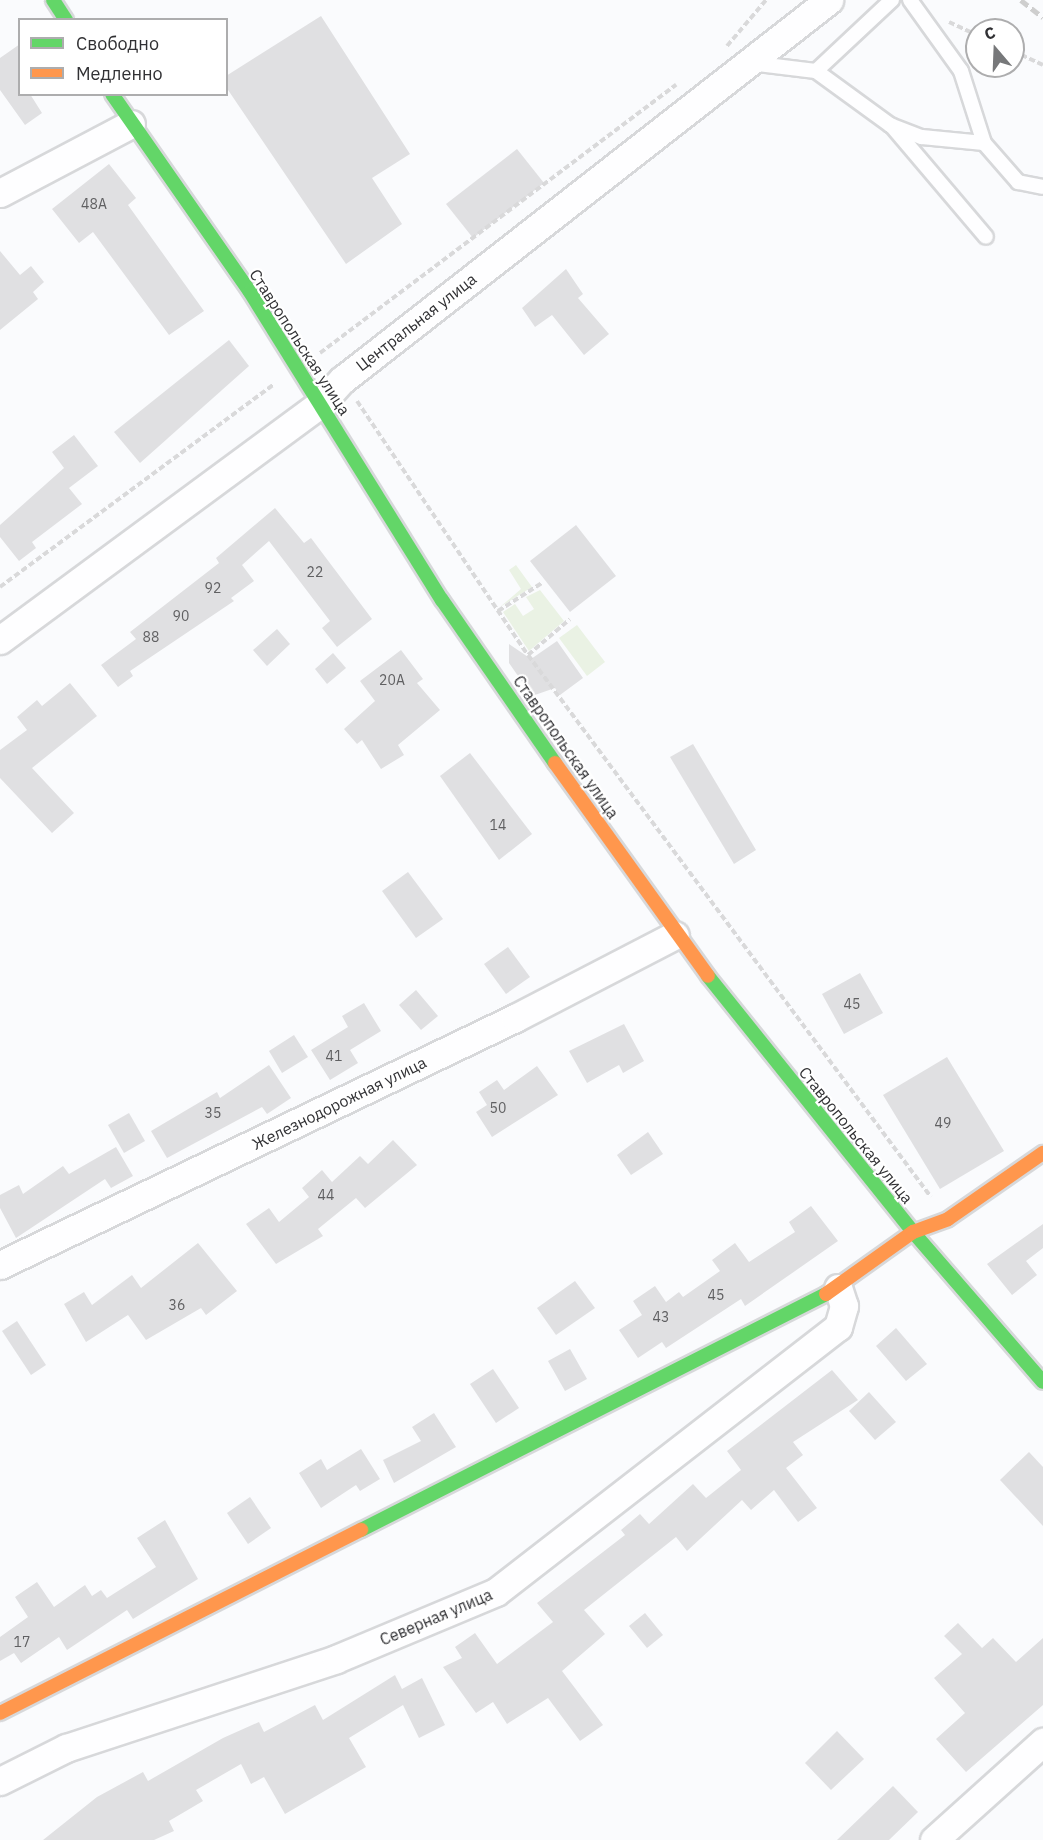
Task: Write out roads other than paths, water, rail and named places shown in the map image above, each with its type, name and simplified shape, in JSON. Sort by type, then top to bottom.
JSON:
[{"type":"street","points":[[53,0],[65,18]]},
{"type":"street","name":"Центральная улица","points":[[0,640],[321,404],[342,380],[829,0]]},
{"type":"street","name":"Ставропольская улица","points":[[113,96],[321,404],[442,600],[675,935],[913,1232],[1043,1382]]},
{"type":"street","points":[[0,193],[131,124]]},
{"type":"street","name":"Железнодорожная улица","points":[[0,1265],[515,1018],[675,935]]},
{"type":"street","points":[[0,1713],[838,1288],[913,1232],[948,1219],[1043,1153]]},
{"type":"street","name":"Северная улица","points":[[0,1781],[66,1748],[336,1659],[496,1592],[838,1327],[844,1305],[838,1288]]},
{"type":"street","points":[[934,1840],[1043,1742]]},
{"type":"lane","points":[[816,71],[892,0]]},
{"type":"lane","points":[[910,0],[961,71],[984,143],[1018,182],[1043,187]]},
{"type":"lane","points":[[748,63],[816,71],[890,125],[986,237]]},
{"type":"lane","points":[[890,125],[922,137],[984,143]]},
{"type":"railway","points":[[1021,0],[1043,17]]}]
